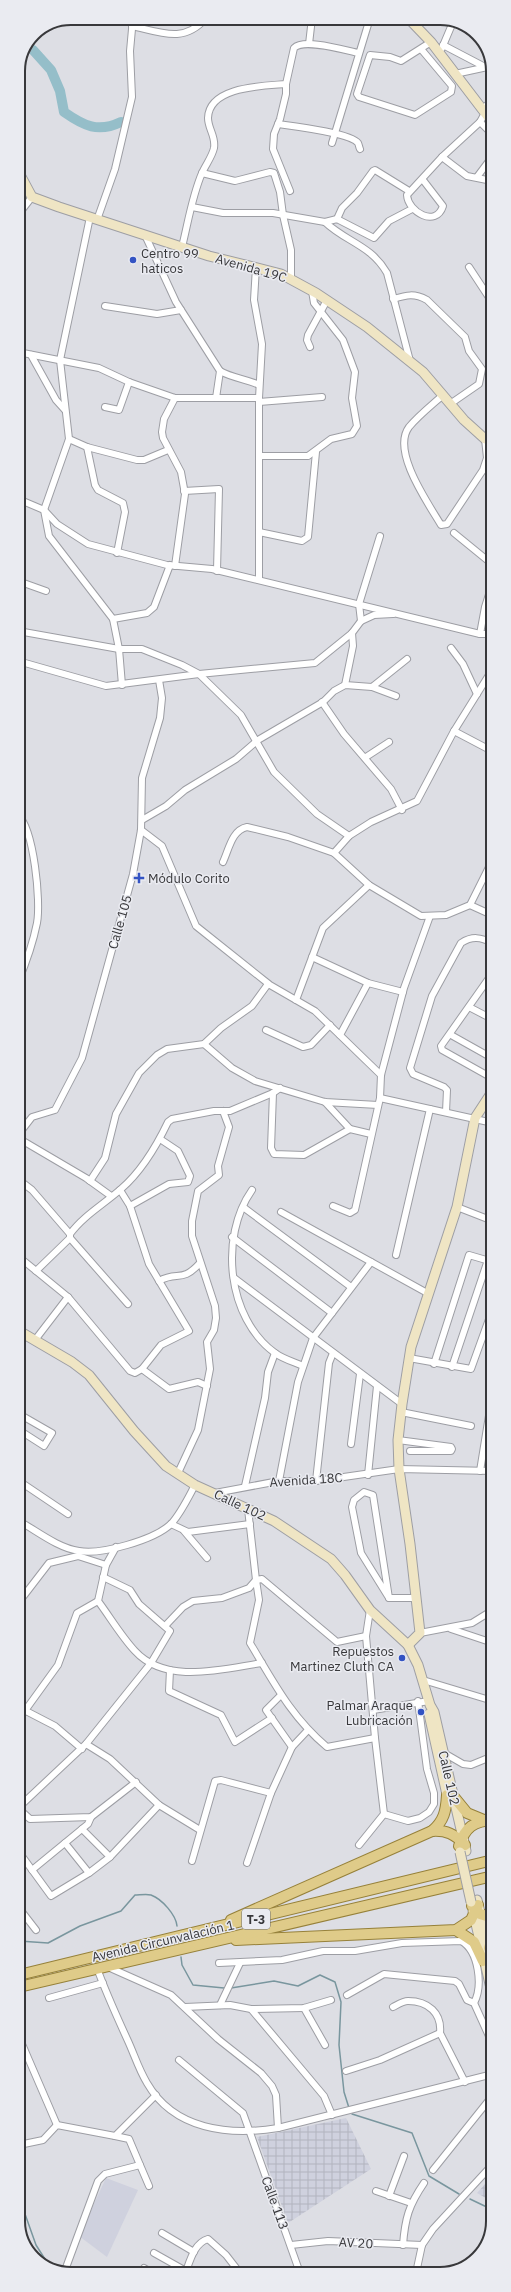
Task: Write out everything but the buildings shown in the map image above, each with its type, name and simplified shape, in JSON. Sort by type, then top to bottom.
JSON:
[{"type":"main road","points":[[206,1931],[432,1831],[442,1821],[450,1796],[467,1813],[486,1819]]},
{"type":"main road","points":[[432,1831],[448,1832],[461,1844],[469,1826],[486,1821]]},
{"type":"main road","name":"Avenida Circunvalación 1","points":[[25,1974],[206,1931],[486,1862]]},
{"type":"main road","name":"Avenida Circunvalación 1","points":[[25,1986],[486,1878]]},
{"type":"main road","points":[[210,1942],[456,1930],[463,1927],[475,1908],[486,1914]]},
{"type":"main road","points":[[456,1930],[474,1942],[486,1959]]},
{"type":"street","points":[[122,685],[119,649],[113,619],[49,536],[44,510],[69,439],[60,360],[93,218],[116,169],[132,97],[130,51],[132,26],[167,34],[184,35],[200,25]]},
{"type":"street","points":[[308,44],[311,25]]},
{"type":"street","points":[[332,143],[368,25]]},
{"type":"street","points":[[415,25],[431,42],[441,49],[485,67]]},
{"type":"street","points":[[441,49],[451,27]]},
{"type":"street","points":[[421,49],[452,86],[451,92],[415,114],[359,97],[357,94],[370,55],[390,57],[402,61],[431,42]]},
{"type":"street","points":[[290,191],[281,164],[274,153],[274,134],[286,94],[286,84],[294,48],[301,43],[359,53]]},
{"type":"street","points":[[441,49],[455,74],[486,115]]},
{"type":"street","points":[[455,74],[485,67]]},
{"type":"street","points":[[182,247],[202,173],[214,148],[214,134],[209,125],[208,117],[214,104],[234,90],[250,86],[286,84]]},
{"type":"street","points":[[423,180],[443,206],[442,210],[436,216],[422,216],[412,209],[407,198],[409,191],[423,180],[442,157],[480,122],[483,111],[486,108]]},
{"type":"street","points":[[480,122],[486,128]]},
{"type":"street","points":[[278,124],[335,134],[354,140],[358,143],[360,149]]},
{"type":"street","points":[[442,157],[467,176],[486,179]]},
{"type":"street","points":[[477,177],[486,165]]},
{"type":"street","points":[[337,219],[342,208],[357,193],[373,170],[409,191]]},
{"type":"street","points":[[202,173],[235,181],[270,172],[274,173],[280,192],[283,215],[291,250],[291,280]]},
{"type":"street","points":[[25,184],[32,197],[25,206]]},
{"type":"street","name":"Avenida 19C","points":[[32,197],[182,247],[281,274],[327,300],[367,327],[410,361],[423,372],[464,420],[486,437]]},
{"type":"street","points":[[192,207],[223,213],[283,215],[325,222],[337,219],[374,238],[389,221],[412,209]]},
{"type":"street","points":[[325,222],[331,228],[367,249],[380,260],[387,272],[410,361]]},
{"type":"street","points":[[145,235],[181,310],[220,371],[228,376],[247,380],[259,385]]},
{"type":"street","points":[[256,267],[254,300],[262,344],[259,385],[259,580]]},
{"type":"street","points":[[468,267],[486,293]]},
{"type":"street","points":[[259,532],[302,541],[308,537],[316,452],[320,446],[331,439],[352,434],[357,426],[352,398],[355,372],[343,340],[314,303],[312,291]]},
{"type":"street","points":[[393,299],[412,294],[420,296],[427,300],[465,337],[469,351],[482,369],[481,376],[479,384],[450,404]]},
{"type":"street","points":[[310,347],[307,340],[308,335],[327,300]]},
{"type":"street","points":[[105,306],[157,314],[181,310]]},
{"type":"street","points":[[25,354],[99,368],[129,382],[175,398],[259,400],[322,396]]},
{"type":"street","points":[[31,355],[56,400],[65,410]]},
{"type":"street","points":[[216,398],[220,371]]},
{"type":"street","points":[[105,407],[119,410],[129,382]]},
{"type":"street","points":[[443,395],[409,428],[405,437],[405,451],[408,463],[441,525],[447,524],[483,470],[486,461]]},
{"type":"street","points":[[113,619],[148,613],[154,607],[173,566],[184,490],[181,472],[168,450],[162,432],[164,419],[175,398]]},
{"type":"street","points":[[69,439],[87,447],[137,460],[144,460],[168,450]]},
{"type":"street","points":[[87,447],[95,485],[98,490],[123,503],[125,512],[117,553]]},
{"type":"street","points":[[259,456],[300,457],[316,452]]},
{"type":"street","points":[[184,490],[219,489],[217,571]]},
{"type":"street","points":[[25,502],[44,510],[57,524],[71,535],[88,544],[117,553],[173,566],[217,571],[259,580],[480,634],[486,634]]},
{"type":"street","points":[[454,533],[486,559]]},
{"type":"street","points":[[361,621],[360,604],[380,536]]},
{"type":"street","points":[[25,584],[46,591]]},
{"type":"street","points":[[480,634],[486,604]]},
{"type":"street","points":[[25,663],[96,685],[106,686],[199,674],[315,663],[352,634],[361,621],[374,615],[401,614]]},
{"type":"street","points":[[25,632],[119,649],[142,649],[182,665],[199,674],[241,715],[274,772],[317,814],[349,836]]},
{"type":"street","points":[[344,685],[353,646],[352,634]]},
{"type":"street","points":[[451,648],[463,664],[477,694]]},
{"type":"street","points":[[372,687],[407,659]]},
{"type":"street","name":"Calle 105","points":[[25,1126],[32,1117],[56,1110],[82,1058],[133,874],[142,820],[142,778],[160,718],[162,698],[160,680]]},
{"type":"street","points":[[334,853],[349,836],[371,822],[402,810],[417,801],[454,731],[486,680]]},
{"type":"street","points":[[142,820],[166,806],[185,790],[236,759],[256,742],[322,702],[334,691],[344,685],[372,687],[396,696]]},
{"type":"street","points":[[322,702],[344,734],[366,757],[391,789],[402,810]]},
{"type":"street","points":[[454,731],[486,748]]},
{"type":"street","points":[[366,757],[389,742]]},
{"type":"street","points":[[25,824],[28,828],[38,893],[38,921],[25,966]]},
{"type":"street","points":[[223,862],[235,833],[241,829],[247,827],[288,837],[334,853],[369,885],[414,913],[430,916],[446,916],[470,905],[486,874]]},
{"type":"street","points":[[141,830],[162,846],[196,926],[268,984],[315,1011],[381,1075]]},
{"type":"street","points":[[296,1000],[323,928],[369,885]]},
{"type":"street","points":[[470,905],[486,912]]},
{"type":"street","points":[[334,1206],[350,1213],[355,1210],[380,1098],[381,1075],[403,992],[430,916]]},
{"type":"street","points":[[446,1112],[447,1090],[444,1087],[413,1074],[410,1068],[432,996],[461,943],[469,938],[478,938],[486,941]]},
{"type":"street","points":[[312,957],[368,983],[403,992]]},
{"type":"street","points":[[340,1035],[368,983]]},
{"type":"street","points":[[486,983],[451,1035],[441,1046],[442,1050],[486,1075]]},
{"type":"street","points":[[90,1181],[105,1158],[116,1114],[139,1074],[157,1055],[167,1049],[204,1044],[221,1028],[252,1006],[268,984]]},
{"type":"street","points":[[470,1007],[486,1016]]},
{"type":"street","points":[[266,1030],[303,1047],[311,1045],[330,1025]]},
{"type":"street","points":[[451,1035],[486,1055]]},
{"type":"street","points":[[204,1044],[232,1068],[255,1081],[325,1102],[378,1106]]},
{"type":"street","points":[[36,1271],[146,1163],[168,1122],[172,1119],[214,1111],[230,1111],[273,1093],[280,1088]]},
{"type":"street","points":[[273,1093],[271,1148],[274,1154],[304,1155],[350,1129]]},
{"type":"street","points":[[380,1098],[486,1121]]},
{"type":"street","points":[[420,1633],[398,1468],[398,1440],[401,1408],[409,1358],[457,1207],[475,1118],[486,1101]]},
{"type":"street","points":[[325,1102],[350,1129],[371,1134]]},
{"type":"street","points":[[396,1255],[430,1109]]},
{"type":"street","points":[[178,1473],[198,1430],[210,1369],[207,1342],[214,1330],[216,1318],[215,1306],[192,1236],[192,1221],[198,1191],[219,1176],[218,1166],[230,1127],[223,1111]]},
{"type":"street","points":[[160,1139],[178,1151],[190,1176],[188,1182]]},
{"type":"street","points":[[25,1142],[90,1181],[111,1196]]},
{"type":"street","points":[[130,1206],[169,1184],[188,1182],[198,1191]]},
{"type":"street","points":[[25,1185],[32,1190],[128,1304]]},
{"type":"street","points":[[25,1262],[68,1297],[130,1370],[135,1373],[142,1369],[161,1345],[189,1331],[149,1264],[130,1206],[120,1190]]},
{"type":"street","points":[[252,1190],[243,1207],[232,1237],[231,1258],[234,1278],[246,1320],[259,1339],[275,1353],[303,1366]]},
{"type":"street","points":[[243,1207],[352,1287]]},
{"type":"street","points":[[457,1207],[486,1219]]},
{"type":"street","points":[[280,1212],[429,1294]]},
{"type":"street","points":[[232,1237],[332,1313]]},
{"type":"street","points":[[434,1364],[469,1255],[486,1260]]},
{"type":"street","points":[[278,1481],[303,1366],[313,1338],[371,1262]]},
{"type":"street","points":[[159,1281],[166,1276],[186,1276],[200,1263]]},
{"type":"street","points":[[452,1367],[486,1272]]},
{"type":"street","points":[[234,1278],[377,1386],[401,1408],[470,1426]]},
{"type":"street","points":[[35,1340],[68,1297]]},
{"type":"street","points":[[409,1358],[434,1364],[471,1369],[486,1327]]},
{"type":"street","name":"Calle 102","points":[[25,1334],[72,1362],[89,1375],[166,1466],[195,1485],[274,1521],[331,1559],[346,1575],[370,1610],[408,1645],[423,1680],[429,1703],[434,1712],[444,1753],[450,1796]]},
{"type":"street","points":[[245,1486],[265,1398],[268,1372],[275,1353]]},
{"type":"street","points":[[316,1481],[329,1363],[333,1353]]},
{"type":"street","points":[[142,1369],[169,1388],[198,1382],[207,1386]]},
{"type":"street","points":[[351,1444],[360,1374]]},
{"type":"street","points":[[368,1475],[377,1386]]},
{"type":"street","points":[[25,1417],[52,1433],[44,1446],[25,1434]]},
{"type":"street","points":[[480,1471],[486,1434]]},
{"type":"street","points":[[398,1440],[451,1447],[452,1449],[450,1451],[410,1451]]},
{"type":"street","name":"Avenida 18C","points":[[215,1493],[245,1486],[278,1481],[316,1481],[368,1475],[398,1468],[486,1471]]},
{"type":"street","points":[[25,1485],[68,1514]]},
{"type":"street","points":[[25,1594],[49,1563],[78,1554],[132,1544],[170,1524],[183,1507],[195,1485]]},
{"type":"street","points":[[364,1492],[373,1495],[389,1598],[361,1553],[352,1507],[354,1500],[364,1492]]},
{"type":"street","points":[[248,1509],[259,1600],[250,1643],[280,1696],[308,1730],[328,1748],[375,1738]]},
{"type":"street","points":[[25,1524],[78,1554],[106,1565]]},
{"type":"street","points":[[170,1524],[188,1532],[250,1524]]},
{"type":"street","points":[[184,1531],[207,1558]]},
{"type":"street","points":[[116,1547],[106,1565],[98,1601],[78,1613],[75,1617],[58,1665],[26,1711],[55,1726],[84,1747],[110,1759],[136,1782],[159,1806],[200,1830]]},
{"type":"street","points":[[25,1802],[84,1747],[151,1663],[170,1631],[139,1604],[130,1590],[103,1577]]},
{"type":"street","points":[[165,1626],[183,1607],[193,1601],[222,1598],[249,1588],[256,1580],[262,1579],[337,1642],[366,1636]]},
{"type":"street","points":[[389,1598],[416,1598]]},
{"type":"street","points":[[98,1601],[136,1652],[151,1663],[170,1670],[195,1672],[262,1662]]},
{"type":"street","points":[[359,1845],[384,1814],[375,1738],[366,1636],[370,1610]]},
{"type":"street","points":[[408,1645],[420,1633],[472,1623],[486,1614]]},
{"type":"street","points":[[450,1628],[486,1641]]},
{"type":"street","points":[[170,1670],[169,1692],[221,1715],[235,1742],[272,1718]]},
{"type":"street","points":[[423,1680],[486,1699]]},
{"type":"street","points":[[280,1696],[266,1710],[292,1747]]},
{"type":"street","points":[[373,1710],[418,1701],[429,1703]]},
{"type":"street","points":[[384,1814],[408,1821],[420,1818],[429,1812],[434,1804],[434,1793],[426,1769],[418,1701]]},
{"type":"street","name":"Calle 102","points":[[429,1703],[429,1715],[450,1796],[475,1908]]},
{"type":"street","points":[[247,1863],[271,1793],[292,1747],[308,1730]]},
{"type":"street","points":[[444,1753],[464,1764],[471,1765],[486,1759]]},
{"type":"street","points":[[192,1861],[215,1781],[221,1780],[271,1793]]},
{"type":"street","points":[[32,1870],[82,1829],[91,1817],[136,1782]]},
{"type":"street","points":[[25,1860],[51,1896],[89,1873],[110,1857],[159,1806]]},
{"type":"street","points":[[25,1814],[30,1819],[91,1817]]},
{"type":"street","points":[[82,1829],[110,1857]]},
{"type":"street","points":[[65,1843],[89,1873]]},
{"type":"street","points":[[475,1908],[486,1939]]},
{"type":"street","points":[[475,1908],[486,1954]]},
{"type":"street","points":[[25,1916],[36,1930]]},
{"type":"street","points":[[219,1963],[282,1960],[323,1951],[356,1951],[402,1943],[461,1941],[467,1945],[473,1954],[480,1982],[478,1995],[474,2003]]},
{"type":"street","points":[[220,2005],[240,1963]]},
{"type":"street","points":[[278,2128],[276,2095],[272,2086],[261,2073],[218,2039],[171,1995],[101,1967],[102,1983],[147,2082],[156,2095],[169,2108],[192,2124],[222,2130],[250,2133],[278,2128],[332,2115],[486,2076]]},
{"type":"street","points":[[347,1995],[384,1974],[455,1981],[459,1984],[467,2000],[474,2003],[486,2030]]},
{"type":"street","points":[[49,1998],[102,1983]]},
{"type":"street","points":[[185,2007],[230,2005],[251,2009],[304,2008],[331,2000]]},
{"type":"street","points":[[393,2007],[408,2001],[428,2006],[438,2014],[441,2022],[440,2032],[465,2082]]},
{"type":"street","points":[[304,2008],[325,2045]]},
{"type":"street","points":[[251,2009],[324,2096],[332,2115]]},
{"type":"street","points":[[346,2071],[380,2060],[440,2032]]},
{"type":"street","points":[[25,2051],[57,2125]]},
{"type":"street","name":"Calle 113","points":[[179,2060],[243,2113],[298,2267]]},
{"type":"street","points":[[115,2136],[156,2095]]},
{"type":"street","points":[[433,2170],[486,2104]]},
{"type":"street","points":[[57,2125],[129,2139],[149,2186]]},
{"type":"street","points":[[25,2144],[43,2140],[57,2125]]},
{"type":"street","points":[[388,2196],[404,2156]]},
{"type":"street","points":[[66,2267],[98,2181],[105,2174],[140,2165]]},
{"type":"street","points":[[417,2267],[422,2245],[433,2229],[486,2172]]},
{"type":"street","points":[[403,2245],[404,2222],[411,2203],[424,2183]]},
{"type":"street","points":[[376,2191],[411,2203]]},
{"type":"street","points":[[162,2234],[194,2252]]},
{"type":"street","points":[[188,2267],[194,2252],[202,2241],[208,2240],[226,2255],[235,2267]]},
{"type":"street","name":"AV 20","points":[[291,2245],[328,2241],[422,2245]]},
{"type":"street","points":[[154,2253],[176,2267]]},
{"type":"shaded area","points":[[346,2118],[371,2169],[288,2223],[257,2137]]},
{"type":"shaded area","points":[[106,2178],[138,2190],[107,2257],[79,2236]]},
{"type":"shaded area","points":[[486,2183],[486,2198],[477,2193]]},
{"type":"waterway","points":[[33,50],[51,70],[60,91],[64,112],[78,121],[91,126],[105,127],[121,122]]},
{"type":"waterway","points":[[25,1941],[48,1943],[80,1926],[121,1911],[135,1895],[151,1895],[160,1900],[171,1912],[177,1926]]},
{"type":"waterway","points":[[181,1957],[182,1965],[193,1985],[224,1988]]},
{"type":"waterway","points":[[231,1988],[274,1981],[298,1986],[320,1975],[335,1982],[341,2002],[339,2045],[344,2092],[349,2108]]},
{"type":"waterway","points":[[352,2114],[412,2133],[429,2176],[459,2194]]},
{"type":"waterway","points":[[470,2199],[486,2207]]},
{"type":"waterway","points":[[25,2214],[36,2245],[45,2259]]},
{"type":"place","name":"Centro 99 haticos","points":[[133,260]]},
{"type":"place","name":"Módulo Corito","points":[[139,878]]},
{"type":"place","name":"Repuestos Martinez Cluth CA","points":[[402,1658]]},
{"type":"place","name":"Palmar Araque Lubricación","points":[[421,1712]]}]
